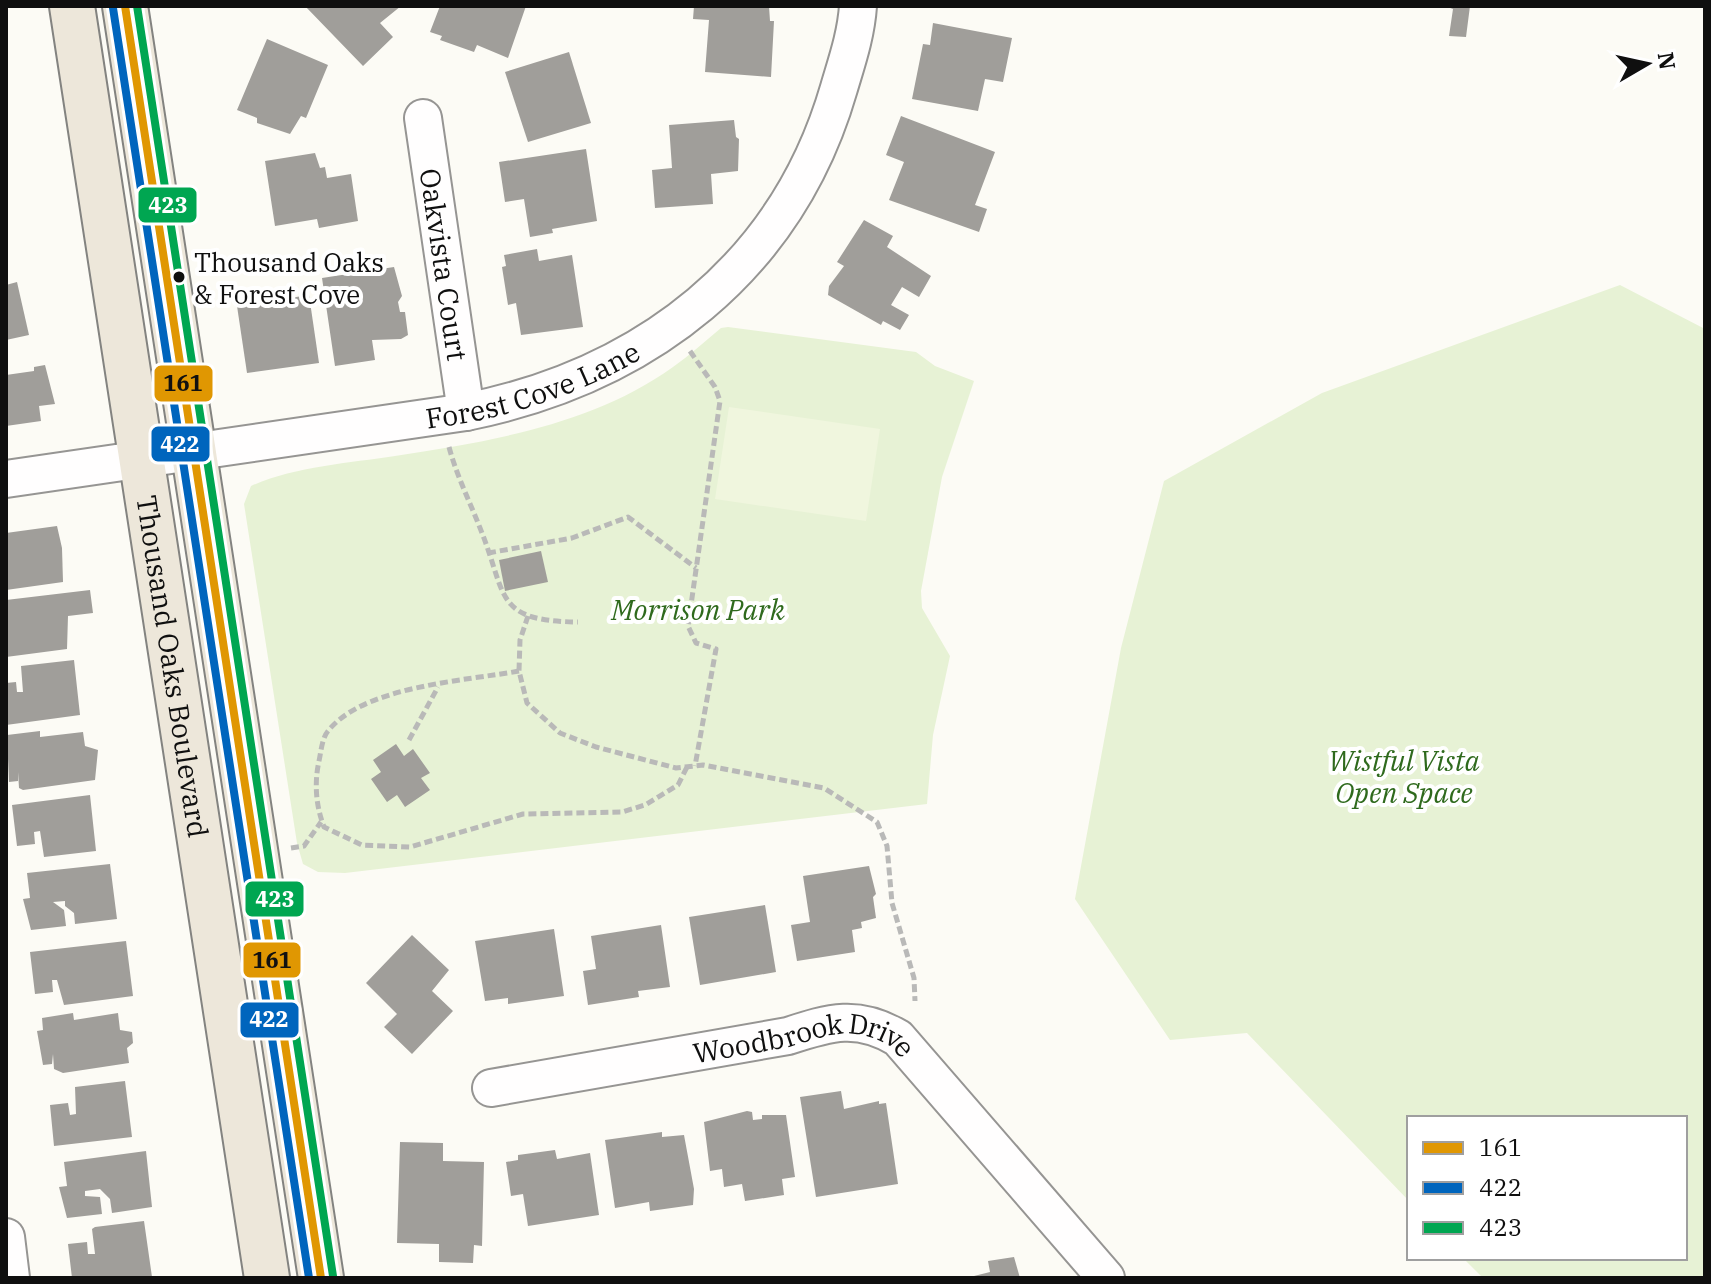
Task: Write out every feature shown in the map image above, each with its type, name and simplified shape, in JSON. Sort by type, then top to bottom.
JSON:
[{"type":"main road","name":"Thousand Oaks Boulevard","points":[[72,6],[267,1278]]},
{"type":"main road","name":"Thousand Oaks Boulevard","points":[[125,6],[321,1278]]},
{"type":"street","name":"Forest Cove Lane","points":[[6,479],[193,450],[457,427],[631,354],[686,317],[741,266],[788,207],[828,125],[856,30],[858,6]]},
{"type":"street","name":"Oakvista Court","points":[[423,118],[457,427]]},
{"type":"street","name":"Woodbrook Drive","points":[[491,1088],[788,1036],[822,1024],[857,1022],[877,1026],[898,1038],[1106,1278]]},
{"type":"street","points":[[6,1237],[11,1278]]},
{"type":"path","points":[[689,350],[715,387],[720,401],[688,626],[696,643],[716,649],[695,766]]},
{"type":"path","points":[[457,427],[459,484],[488,553],[497,585],[515,609],[539,622],[578,622]]},
{"type":"path","points":[[488,553],[572,538],[628,517],[696,568]]},
{"type":"path","points":[[528,616],[520,640],[519,671],[527,703],[560,733],[596,747],[676,768],[695,766],[824,788],[877,822],[887,846],[892,903],[914,978],[915,1001]]},
{"type":"path","points":[[519,671],[400,692],[347,713],[325,734],[316,776],[324,827],[362,845],[410,847],[523,814],[622,812],[645,805],[678,785],[687,767]]},
{"type":"path","points":[[409,740],[438,686]]},
{"type":"path","points":[[291,848],[304,846],[322,821]]},
{"type":"green space","name":"Wistful Vista Open Space","points":[[1620,285],[1705,329],[1705,1278],[1483,1278],[1465,1260],[1687,1260],[1687,1116],[1407,1116],[1407,1199],[1247,1033],[1170,1040],[1075,899],[1121,648],[1164,481],[1322,393]]},
{"type":"green space","name":"Morrison Park","points":[[721,328],[916,352],[935,366],[974,381],[942,477],[921,591],[922,608],[950,656],[933,735],[927,804],[345,873],[318,872],[303,864],[297,843],[244,504],[251,486],[303,470],[504,437],[575,417],[642,387]]},
{"type":"green space","points":[[729,407],[880,429],[866,521],[715,499]]},
{"type":"building","points":[[305,6],[401,6],[380,23],[393,37],[363,66]]},
{"type":"building","points":[[440,6],[526,6],[508,58],[477,45],[474,52],[440,40],[442,36],[430,32]]},
{"type":"building","points":[[694,6],[769,6],[770,21],[774,21],[771,77],[705,72],[709,20],[693,19]]},
{"type":"building","points":[[1445,6],[1470,6],[1466,37],[1449,36],[1453,9]]},
{"type":"building","points":[[933,23],[1012,38],[1003,82],[985,79],[978,111],[912,99],[923,44],[930,45]]},
{"type":"building","points":[[267,39],[328,65],[306,118],[301,116],[290,134],[257,123],[257,118],[237,110]]},
{"type":"building","points":[[569,52],[591,123],[528,142],[505,72]]},
{"type":"building","points":[[901,116],[995,152],[975,205],[987,209],[979,232],[889,200],[904,162],[886,155]]},
{"type":"building","points":[[734,120],[739,139],[738,171],[711,174],[713,204],[655,208],[652,170],[672,168],[669,125]]},
{"type":"building","points":[[586,149],[597,221],[552,229],[553,233],[530,237],[524,199],[505,202],[499,162]]},
{"type":"building","points":[[315,153],[320,168],[325,167],[327,178],[351,174],[358,221],[319,228],[317,219],[275,226],[265,161]]},
{"type":"building","points":[[864,220],[893,236],[887,247],[931,276],[919,297],[902,287],[891,305],[909,315],[900,330],[883,321],[881,325],[828,295],[829,286],[844,266],[837,262]]},
{"type":"building","points":[[537,249],[539,261],[572,255],[583,327],[521,335],[516,303],[508,305],[502,267],[506,266],[504,255]]},
{"type":"building","points":[[394,267],[402,296],[398,302],[400,312],[405,312],[408,335],[401,339],[372,340],[375,360],[335,366],[322,278]]},
{"type":"building","points":[[17,282],[29,335],[6,340],[6,285]]},
{"type":"building","points":[[309,295],[319,363],[247,373],[237,306]]},
{"type":"building","points":[[45,365],[55,404],[39,406],[41,421],[6,426],[6,375],[34,371],[34,367]]},
{"type":"building","points":[[57,526],[62,548],[63,582],[6,590],[6,533]]},
{"type":"building","points":[[541,551],[548,582],[505,591],[499,560]]},
{"type":"building","points":[[90,590],[93,613],[68,616],[67,649],[6,657],[6,600]]},
{"type":"building","points":[[74,660],[80,715],[6,725],[6,683],[16,682],[17,692],[23,692],[21,666]]},
{"type":"building","points":[[40,731],[40,737],[83,732],[85,746],[98,750],[95,780],[23,790],[19,788],[18,772],[18,781],[9,782],[7,735]]},
{"type":"building","points":[[396,744],[404,756],[413,749],[430,773],[421,778],[430,790],[405,807],[397,795],[387,802],[371,779],[381,772],[373,760]]},
{"type":"building","points":[[90,795],[96,851],[44,857],[40,831],[34,832],[35,844],[17,846],[12,805]]},
{"type":"building","points":[[110,864],[117,919],[75,924],[74,913],[65,906],[65,901],[53,902],[64,910],[66,926],[31,930],[23,899],[30,898],[27,873]]},
{"type":"building","points":[[869,866],[876,894],[873,897],[876,918],[861,922],[862,928],[852,930],[855,952],[797,961],[791,925],[810,922],[803,876]]},
{"type":"building","points":[[765,905],[776,972],[700,985],[689,917]]},
{"type":"building","points":[[661,925],[670,987],[638,991],[639,997],[588,1005],[583,971],[596,969],[591,936]]},
{"type":"building","points":[[554,929],[564,996],[508,1004],[508,998],[485,1001],[475,941]]},
{"type":"building","points":[[412,935],[449,970],[432,991],[453,1011],[412,1054],[384,1027],[397,1014],[366,983]]},
{"type":"building","points":[[126,941],[133,996],[64,1005],[57,980],[52,980],[53,992],[35,994],[30,952]]},
{"type":"building","points":[[73,1013],[74,1020],[118,1013],[120,1030],[132,1032],[133,1043],[127,1048],[129,1063],[63,1073],[54,1069],[53,1054],[52,1064],[43,1065],[37,1031],[43,1030],[42,1018]]},
{"type":"building","points":[[125,1081],[132,1137],[54,1146],[50,1105],[68,1103],[70,1115],[76,1114],[75,1087]]},
{"type":"building","points":[[841,1091],[844,1109],[879,1101],[879,1104],[886,1103],[898,1184],[816,1197],[800,1097]]},
{"type":"building","points":[[752,1112],[753,1120],[762,1119],[762,1115],[786,1115],[795,1177],[782,1179],[784,1195],[745,1201],[742,1184],[724,1187],[722,1169],[710,1171],[704,1122]]},
{"type":"building","points":[[662,1132],[662,1137],[684,1135],[694,1189],[693,1205],[650,1211],[649,1202],[615,1208],[605,1140]]},
{"type":"building","points":[[400,1142],[443,1143],[443,1161],[484,1162],[482,1246],[474,1245],[473,1263],[439,1262],[439,1244],[397,1243]]},
{"type":"building","points":[[555,1150],[557,1159],[590,1153],[599,1215],[528,1226],[523,1194],[511,1196],[506,1162],[518,1160],[518,1155]]},
{"type":"building","points":[[146,1151],[152,1207],[112,1213],[110,1199],[100,1189],[85,1191],[85,1196],[100,1197],[102,1214],[67,1218],[59,1187],[67,1186],[64,1162]]},
{"type":"building","points":[[144,1221],[152,1277],[72,1278],[68,1244],[87,1242],[88,1254],[95,1254],[92,1229]]},
{"type":"building","points":[[1014,1257],[1020,1278],[966,1278],[990,1272],[988,1261]]},
{"type":"transit line","name":"161","points":[[125,6],[321,1278]]},
{"type":"transit line","name":"423","points":[[137,6],[333,1276]]},
{"type":"transit line","name":"422","points":[[113,8],[309,1278]]},
{"type":"place","name":"Thousand Oaks & Forest Cove","points":[[179,277]]}]
